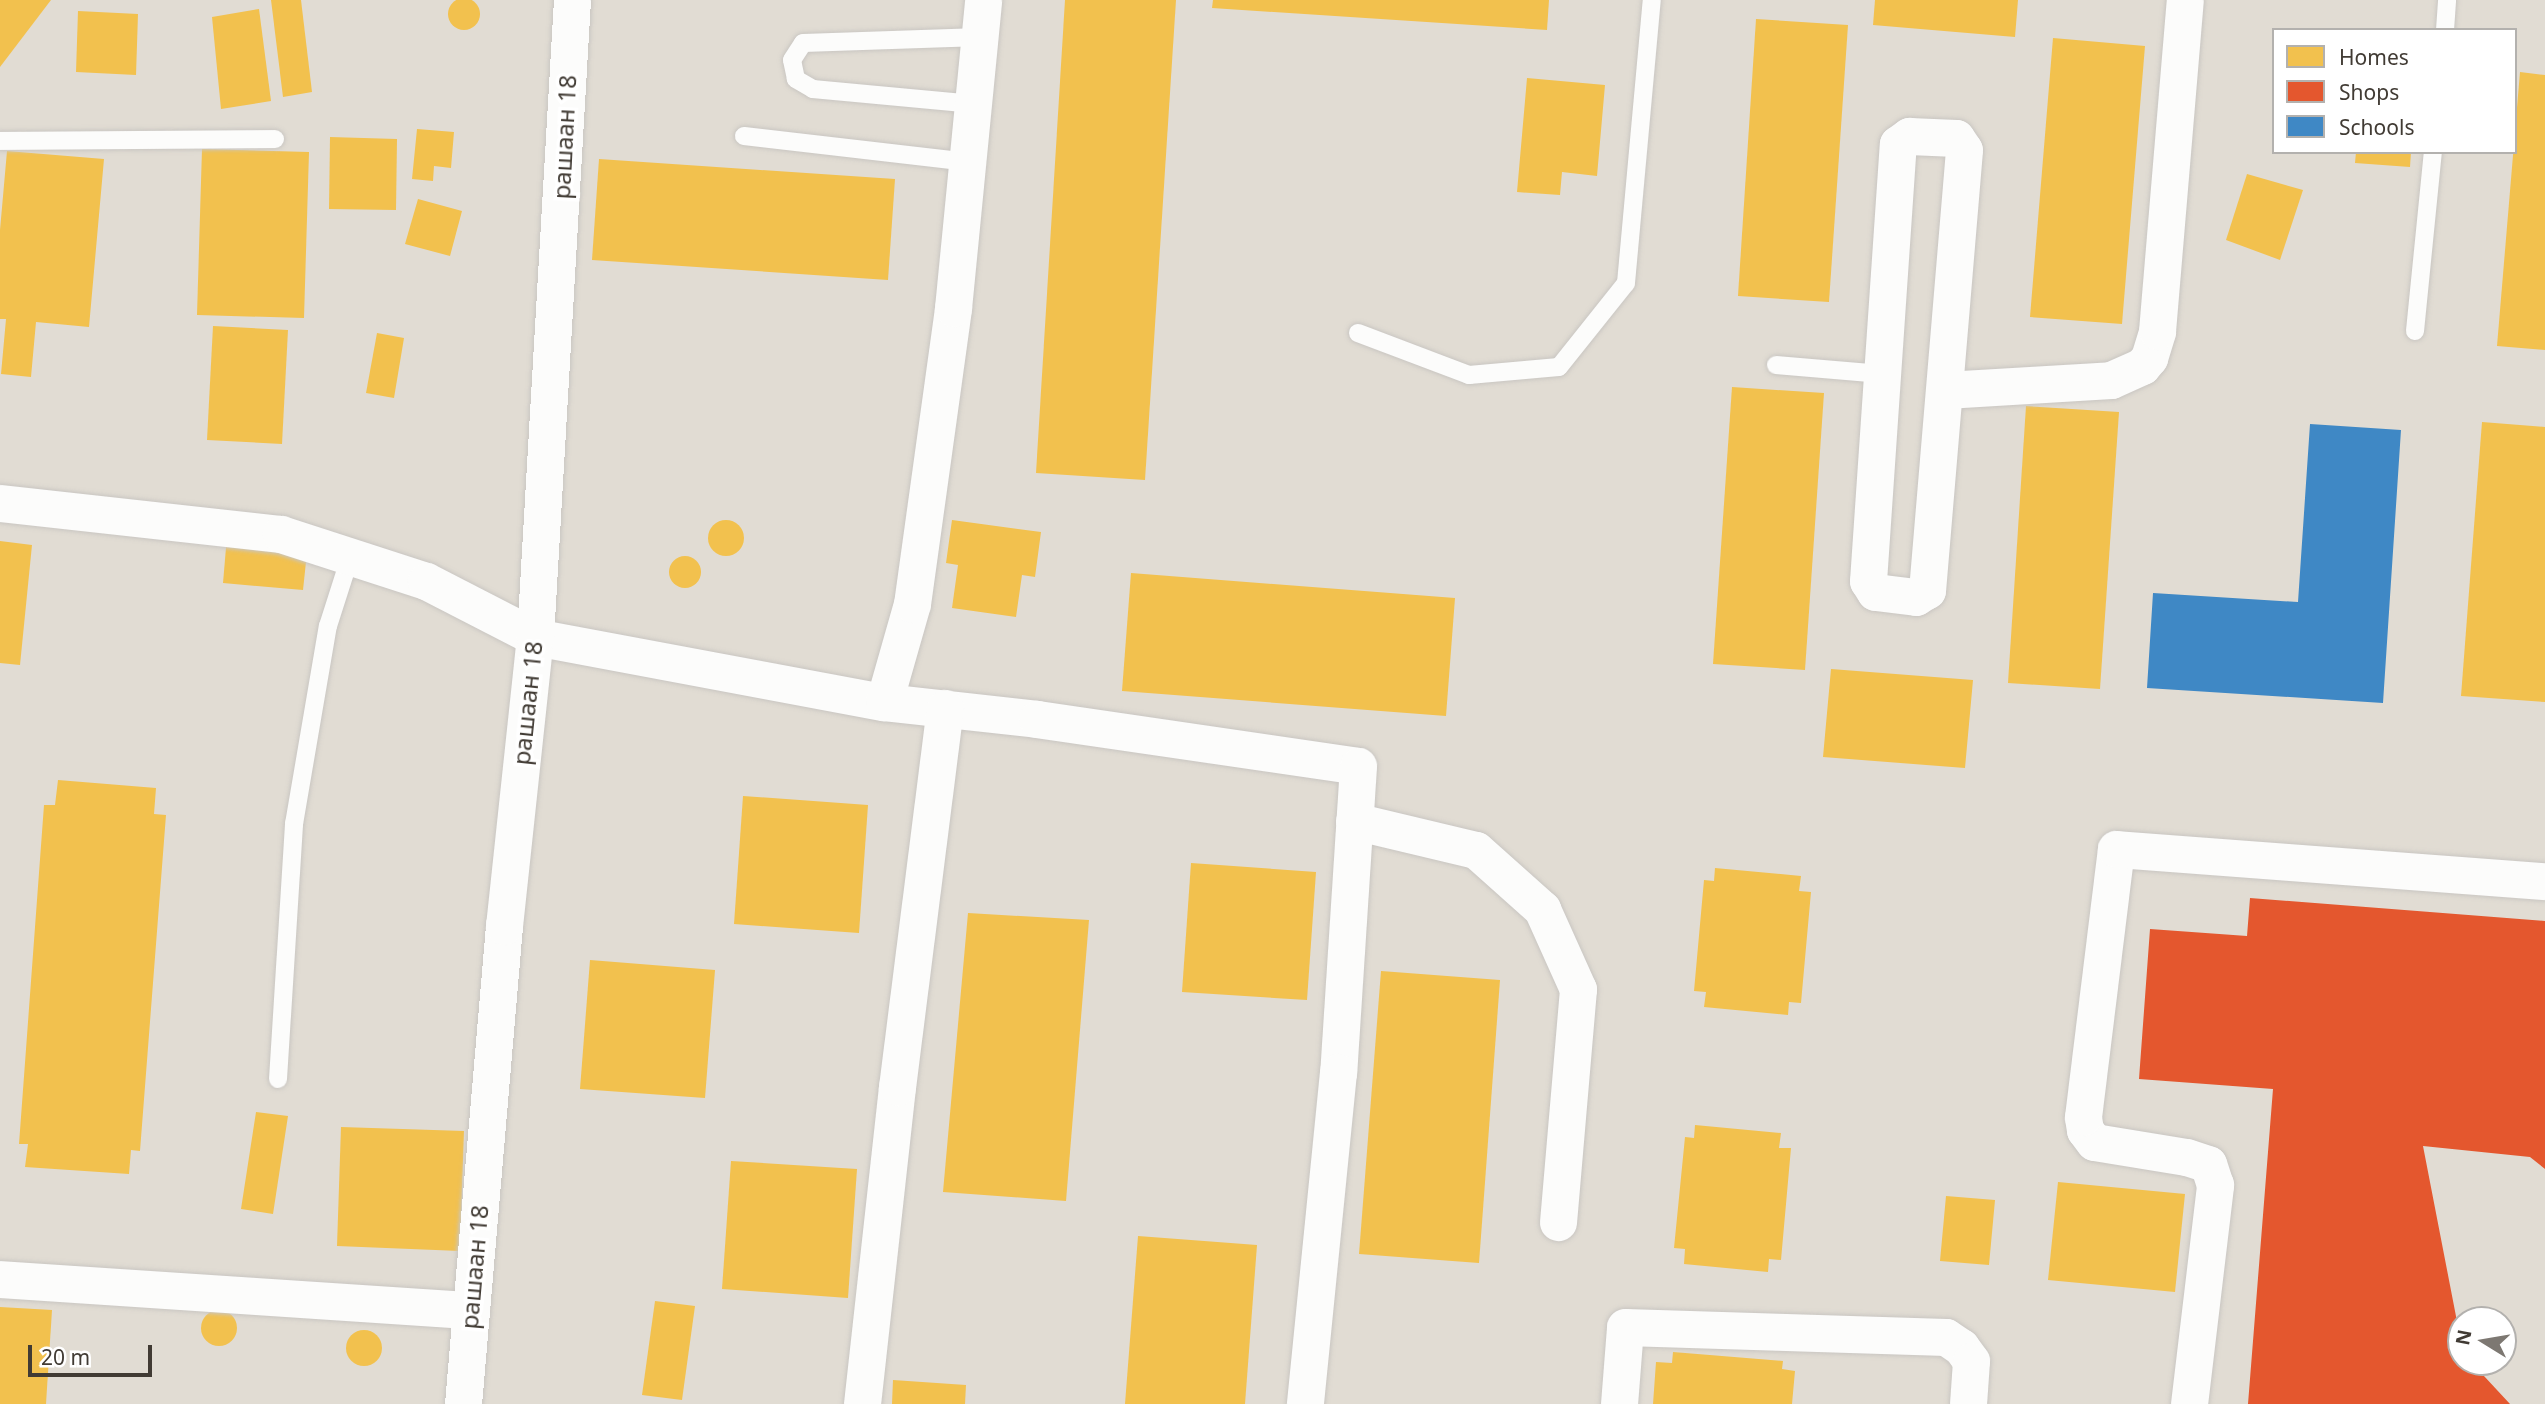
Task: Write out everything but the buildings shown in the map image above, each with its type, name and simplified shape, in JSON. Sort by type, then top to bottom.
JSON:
[{"type":"street","name":"рашаан 18","points":[[463,1404],[504,926],[535,637],[572,0]]},
{"type":"street","points":[[884,702],[912,604],[953,308],[984,0]]},
{"type":"street","points":[[1945,390],[2110,380],[2141,366],[2149,358],[2157,331],[2185,0]]},
{"type":"street","points":[[1909,136],[1956,138],[1964,150],[1945,390],[1927,590],[1916,597],[1875,592],[1868,581],[1898,144],[1909,136]]},
{"type":"street","points":[[0,503],[281,534],[426,581],[535,637],[884,702],[945,708],[1358,766],[1338,1072],[1305,1404]]},
{"type":"street","points":[[862,1404],[897,1087],[945,708]]},
{"type":"street","points":[[1354,821],[1476,850],[1542,909],[1578,989],[1558,1222]]},
{"type":"street","points":[[2189,1404],[2215,1185],[2208,1164],[2186,1157],[2094,1142],[2085,1130],[2116,849],[2545,881]]},
{"type":"street","points":[[0,1279],[471,1310]]},
{"type":"street","points":[[1619,1404],[1625,1327],[1946,1337],[1961,1347],[1971,1361],[1968,1404]]},
{"type":"lane","points":[[1358,333],[1469,375],[1559,367],[1626,283],[1652,0]]},
{"type":"lane","points":[[2445,28],[2448,0]]},
{"type":"lane","points":[[974,104],[813,89],[796,79],[792,60],[803,43],[981,37]]},
{"type":"lane","points":[[744,135],[968,162]]},
{"type":"lane","points":[[0,141],[275,139]]},
{"type":"lane","points":[[2415,331],[2433,154]]},
{"type":"lane","points":[[1776,365],[1882,374]]},
{"type":"lane","points":[[278,1079],[294,824],[328,626],[350,557]]},
{"type":"shaded area","points":[[0,0],[2545,0],[2545,1404],[0,1404]]}]
